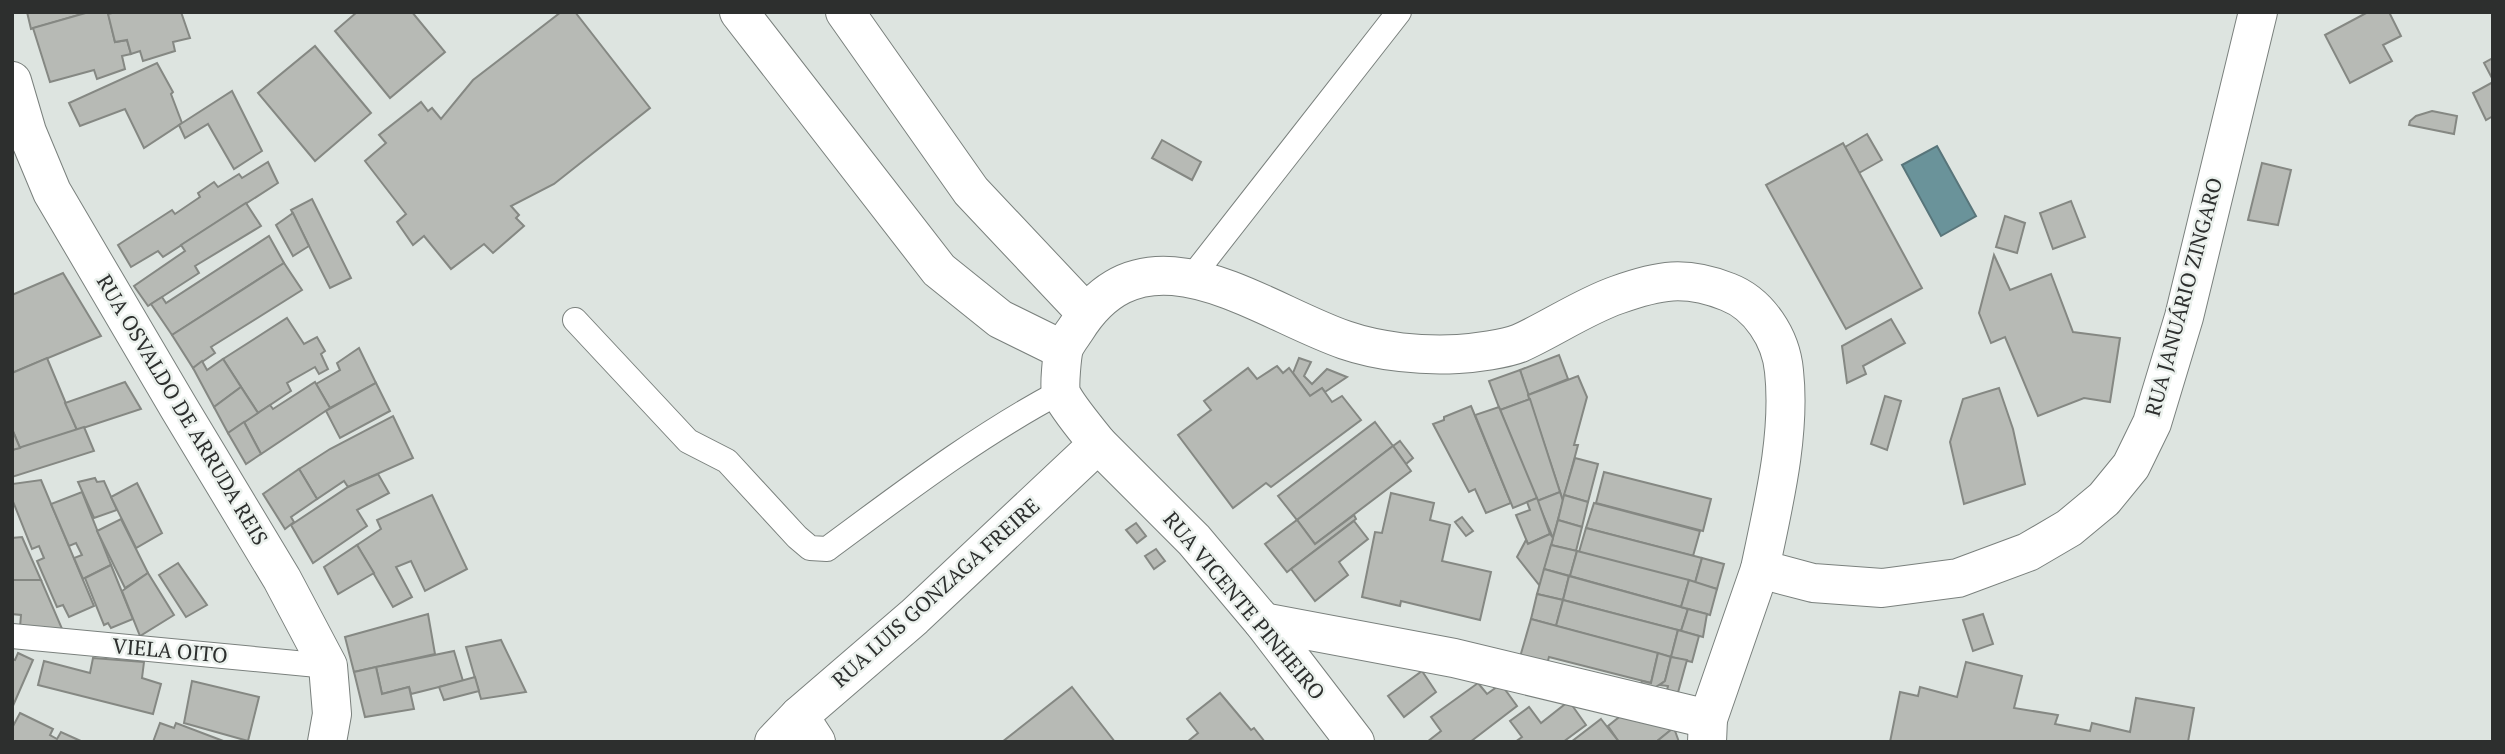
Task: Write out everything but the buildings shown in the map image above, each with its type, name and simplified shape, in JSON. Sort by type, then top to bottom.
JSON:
[{"type":"street","points":[[738,12],[939,270],[1000,319],[1063,350]]},
{"type":"street","points":[[845,12],[971,191],[1086,313]]},
{"type":"street","name":"RUA JANUÁRIO ZINGARO","points":[[1760,569],[1813,583],[1882,588],[1958,578],[2028,552],[2068,528],[2104,499],[2131,466],[2152,423],[2184,317],[2258,12]]},
{"type":"street","name":"RUA OSVALDO DE ARRUDA REIS","points":[[12,81],[27,132],[52,192],[282,579],[328,666],[332,714],[327,742]]},
{"type":"street","points":[[1060,392],[1063,350],[1086,313],[1110,290],[1144,275],[1191,278],[1217,284],[1347,341],[1401,352],[1459,354],[1517,345],[1614,296],[1660,281],[1693,281],[1736,295],[1757,310],[1775,337],[1784,369],[1784,416],[1777,487],[1760,569],[1707,730],[1454,658],[1263,622]]},
{"type":"street","name":"RUA VICENTE PINHEIRO","points":[[1060,392],[1098,444],[1194,540],[1263,622],[1355,742]]},
{"type":"street","name":"RUA LUIS GONZAGA FREIRE","points":[[796,733],[914,617],[1098,444]]},
{"type":"lane","points":[[1191,278],[1399,12]]},
{"type":"lane","points":[[575,320],[688,441],[727,461],[810,548],[827,549],[956,454],[1060,392]]},
{"type":"lane","name":"VIELA OITO","points":[[12,636],[328,666]]},
{"type":"water","points":[[1937,146],[1976,216],[1941,236],[1902,165]]}]
